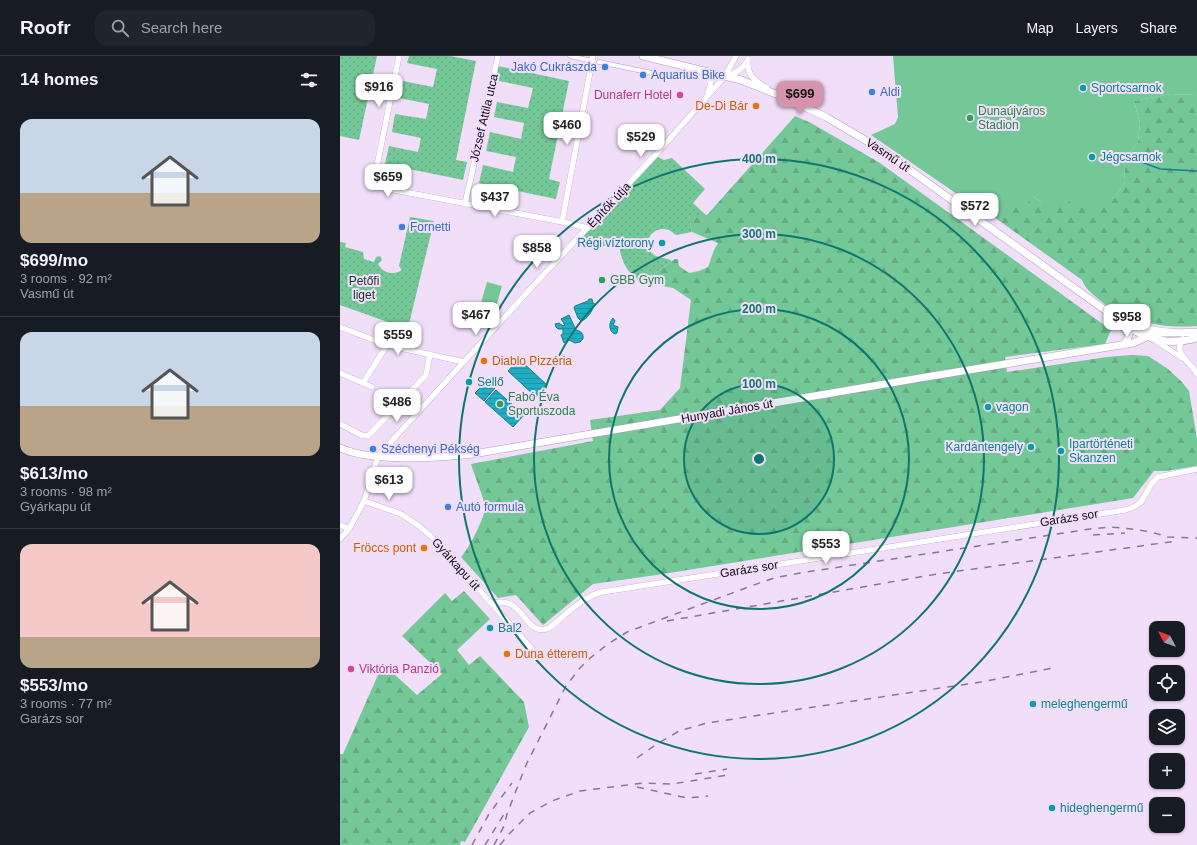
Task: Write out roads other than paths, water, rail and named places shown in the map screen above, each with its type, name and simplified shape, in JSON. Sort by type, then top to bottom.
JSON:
[{"type":"street","points":[[399,56],[373,186],[588,228]]},
{"type":"street","name":"József Attila utca","points":[[465,204],[498,56]]},
{"type":"street","points":[[570,56],[588,60]]},
{"type":"street","points":[[562,222],[593,56]]},
{"type":"street","name":"Vasmű út","points":[[643,56],[660,58],[740,80],[781,96],[826,117],[882,150],[1105,311]]},
{"type":"street","points":[[725,76],[736,56]]},
{"type":"street","points":[[725,76],[735,74],[749,58]]},
{"type":"street","points":[[749,58],[747,65],[751,77],[781,96]]},
{"type":"street","points":[[599,62],[652,73]]},
{"type":"street","points":[[696,69],[707,75],[711,82],[711,87],[705,98]]},
{"type":"street","name":"Építők útja","points":[[378,456],[588,228],[725,76]]},
{"type":"street","points":[[1105,311],[1117,320],[1163,345],[1187,362],[1196,371]]},
{"type":"street","points":[[1105,311],[1130,324],[1169,333]]},
{"type":"street","points":[[1117,320],[1129,334],[1123,345]]},
{"type":"street","points":[[340,326],[388,345],[464,362]]},
{"type":"street","points":[[1147,337],[1155,333],[1197,333]]},
{"type":"street","points":[[1187,362],[1179,350],[1181,341],[1190,335],[1197,333]]},
{"type":"street","points":[[1147,337],[1164,342],[1197,338]]},
{"type":"street","name":"Hunyadi János út","points":[[340,448],[352,452],[378,456],[440,457],[490,451],[933,375],[1123,345],[1133,343],[1147,337]]},
{"type":"street","points":[[363,383],[388,345]]},
{"type":"street","points":[[340,424],[362,435],[368,436],[426,375],[430,354]]},
{"type":"street","points":[[340,373],[372,387]]},
{"type":"street","points":[[340,539],[349,529],[364,501],[378,456]]},
{"type":"street","name":"Garázs sor","points":[[491,604],[506,602],[512,604],[535,628],[542,631],[549,628],[585,599],[602,592],[1125,510],[1134,507],[1141,502],[1152,483],[1158,477],[1197,469]]},
{"type":"street","name":"Gyárkapu út","points":[[364,501],[401,514],[432,537],[532,648]]},
{"type":"street","points":[[340,525],[349,529]]},
{"type":"water","points":[[589,299],[592,299],[593,303],[595,304],[588,317],[581,321],[578,318],[574,308],[575,306],[588,301]]},
{"type":"water","points":[[569,315],[576,330],[583,335],[583,339],[580,342],[575,343],[569,340],[564,343],[561,335],[563,334],[563,329],[558,329],[556,327],[555,324],[559,323],[563,326],[565,325],[561,319]]},
{"type":"water","points":[[613,318],[615,321],[613,325],[618,327],[617,333],[615,334],[611,331],[610,327],[610,322]]},
{"type":"water","points":[[519,359],[547,385],[536,397],[508,371]]},
{"type":"water","points":[[487,381],[495,388],[484,401],[475,393]]},
{"type":"water","points":[[496,390],[524,415],[513,427],[485,402]]},
{"type":"waterway","points":[[1131,158],[1160,169],[1197,171]]},
{"type":"railway","points":[[494,845],[504,826],[507,814],[526,765],[566,686],[589,659],[608,644],[627,632],[774,578],[800,573],[1110,527],[1151,532],[1168,537],[1197,538]]},
{"type":"railway","points":[[1093,535],[1125,533]]},
{"type":"railway","points":[[667,621],[937,574],[1177,541]]},
{"type":"railway","points":[[637,758],[679,731],[707,723],[981,682],[1053,668]]},
{"type":"railway","points":[[695,774],[727,769]]},
{"type":"railway","points":[[500,845],[530,813],[552,801],[580,791],[643,783],[672,784],[728,775]]},
{"type":"railway","points":[[472,845],[489,814],[512,783]]},
{"type":"railway","points":[[637,787],[687,798],[708,796]]},
{"type":"railway","points":[[485,845],[506,811]]},
{"type":"place","name":"Jakó Cukrászda","points":[[605,67]]},
{"type":"place","name":"Aquarius Bike","points":[[643,75]]},
{"type":"place","name":"Sportcsarnok","points":[[1083,88]]},
{"type":"place","name":"Aldi","points":[[872,92]]},
{"type":"place","name":"Dunaferr Hotel","points":[[680,95]]},
{"type":"place","name":"De-Di Bár","points":[[756,106]]},
{"type":"place","name":"Dunaújváros Stadion","points":[[970,118]]},
{"type":"place","name":"Jégcsarnok","points":[[1092,157]]},
{"type":"place","name":"Fornetti","points":[[402,227]]},
{"type":"place","name":"Régi víztorony","points":[[662,243]]},
{"type":"place","name":"GBB Gym","points":[[602,280]]},
{"type":"place","name":"Diablo Pizzéria","points":[[484,361]]},
{"type":"place","name":"Sellő","points":[[469,382]]},
{"type":"place","name":"Fabó Éva Sportuszoda","points":[[500,404]]},
{"type":"place","name":"vagon","points":[[988,407]]},
{"type":"place","name":"Kardántengely","points":[[1031,447]]},
{"type":"place","name":"Széchenyi Pékség","points":[[373,449]]},
{"type":"place","name":"Ipartörténeti Skanzen","points":[[1061,451]]},
{"type":"place","name":"Autó formula","points":[[448,507]]},
{"type":"place","name":"Fröccs pont","points":[[424,548]]},
{"type":"place","name":"Bal2","points":[[490,628]]},
{"type":"place","name":"Duna étterem","points":[[507,654]]},
{"type":"place","name":"Viktória Panzió","points":[[351,669]]},
{"type":"place","name":"meleghengermű","points":[[1033,704]]},
{"type":"place","name":"hideghengermű","points":[[1052,808]]},
{"type":"park label","name":"Petőfi liget","points":[[364,288]]}]
